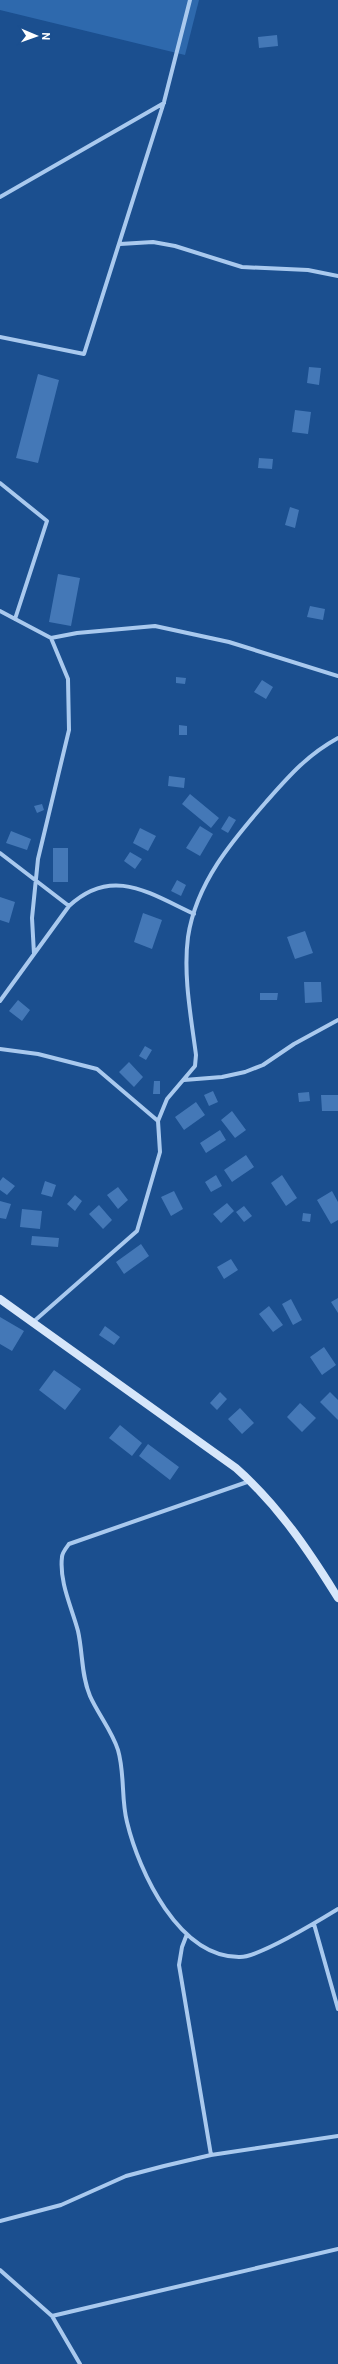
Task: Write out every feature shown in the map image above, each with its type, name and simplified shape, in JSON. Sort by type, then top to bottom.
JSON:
[{"type":"main road","points":[[0,1299],[236,1468],[250,1481],[305,1544],[338,1598]]},
{"type":"street","points":[[0,337],[84,354],[164,102],[190,0]]},
{"type":"street","points":[[0,198],[164,102]]},
{"type":"street","points":[[120,244],[153,242],[175,246],[242,267],[308,270],[338,276]]},
{"type":"street","points":[[0,483],[47,521],[16,619]]},
{"type":"street","points":[[0,611],[51,638],[78,633],[155,626],[229,642],[338,676]]},
{"type":"street","points":[[34,954],[32,918],[38,859],[69,730],[68,680],[51,638]]},
{"type":"street","points":[[32,1323],[137,1231],[160,1152],[158,1121],[167,1099],[195,1066],[196,1055],[187,969],[188,937],[194,914],[204,887],[232,841],[310,754],[338,738]]},
{"type":"street","points":[[0,853],[36,879],[69,906]]},
{"type":"street","points":[[0,1001],[69,906],[80,896],[95,889],[117,885],[135,887],[194,914]]},
{"type":"street","points":[[184,1080],[222,1077],[245,1072],[262,1064],[294,1044],[338,1020]]},
{"type":"street","points":[[0,1049],[38,1054],[97,1069],[158,1121]]},
{"type":"street","points":[[250,1481],[69,1544],[62,1556],[63,1578],[78,1632],[83,1674],[90,1696],[117,1749],[122,1768],[127,1822],[140,1861],[162,1906],[187,1934],[213,1952],[241,1957],[255,1953],[314,1924],[338,1909]]},
{"type":"street","points":[[314,1924],[338,2009]]},
{"type":"street","points":[[187,1934],[182,1947],[179,1965],[211,2155]]},
{"type":"street","points":[[0,2221],[61,2205],[126,2176],[211,2155],[338,2136]]},
{"type":"street","points":[[52,2316],[338,2249]]},
{"type":"street","points":[[0,2270],[52,2316],[80,2364]]},
{"type":"shaded area","points":[[0,0],[199,0],[185,55],[0,10]]},
{"type":"building","points":[[277,35],[278,46],[259,48],[258,37]]},
{"type":"building","points":[[309,367],[321,368],[319,385],[307,383]]},
{"type":"building","points":[[38,374],[59,380],[38,463],[16,458]]},
{"type":"building","points":[[295,410],[311,412],[308,434],[292,432]]},
{"type":"building","points":[[259,458],[273,459],[272,469],[258,468]]},
{"type":"building","points":[[290,507],[299,510],[295,528],[285,525]]},
{"type":"building","points":[[58,574],[80,578],[71,626],[49,622]]},
{"type":"building","points":[[310,606],[325,609],[323,620],[307,617]]},
{"type":"building","points":[[176,677],[186,678],[185,684],[176,683]]},
{"type":"building","points":[[262,680],[273,687],[266,699],[254,692]]},
{"type":"building","points":[[179,725],[187,726],[187,735],[179,735]]},
{"type":"building","points":[[169,776],[185,778],[184,788],[168,786]]},
{"type":"building","points":[[190,794],[219,818],[211,828],[182,804]]},
{"type":"building","points":[[42,804],[44,810],[37,813],[34,806]]},
{"type":"building","points":[[229,816],[236,820],[228,833],[221,829]]},
{"type":"building","points":[[200,826],[213,834],[200,856],[186,848]]},
{"type":"building","points":[[140,828],[156,836],[148,851],[133,843]]},
{"type":"building","points":[[11,831],[31,839],[27,850],[6,843]]},
{"type":"building","points":[[53,848],[68,848],[68,882],[53,882]]},
{"type":"building","points":[[130,852],[142,859],[135,869],[124,861]]},
{"type":"building","points":[[177,880],[186,885],[181,896],[171,891]]},
{"type":"building","points":[[0,897],[15,902],[9,923],[0,920]]},
{"type":"building","points":[[143,913],[162,920],[152,949],[134,942]]},
{"type":"building","points":[[305,931],[313,953],[295,959],[287,937]]},
{"type":"building","points":[[304,982],[321,982],[322,1002],[305,1003]]},
{"type":"building","points":[[260,993],[278,993],[277,1000],[260,1000]]},
{"type":"building","points":[[18,1000],[30,1010],[22,1021],[9,1011]]},
{"type":"building","points":[[145,1046],[152,1050],[146,1060],[139,1056]]},
{"type":"building","points":[[129,1062],[143,1077],[134,1087],[119,1072]]},
{"type":"building","points":[[154,1081],[160,1081],[160,1094],[153,1094]]},
{"type":"building","points":[[213,1091],[218,1102],[209,1106],[204,1095]]},
{"type":"building","points":[[309,1092],[310,1101],[299,1102],[298,1093]]},
{"type":"building","points":[[321,1095],[338,1095],[338,1111],[322,1111]]},
{"type":"building","points":[[196,1102],[205,1115],[184,1130],[175,1117]]},
{"type":"building","points":[[232,1111],[246,1130],[235,1138],[221,1120]]},
{"type":"building","points":[[220,1130],[226,1140],[206,1153],[200,1143]]},
{"type":"building","points":[[246,1155],[254,1167],[232,1182],[224,1170]]},
{"type":"building","points":[[216,1175],[222,1186],[211,1192],[205,1182]]},
{"type":"building","points":[[282,1175],[297,1198],[286,1206],[271,1183]]},
{"type":"building","points":[[3,1177],[15,1186],[7,1195],[0,1190],[0,1181]]},
{"type":"building","points":[[45,1181],[56,1185],[52,1197],[41,1194]]},
{"type":"building","points":[[118,1187],[128,1200],[118,1209],[107,1195]]},
{"type":"building","points":[[174,1191],[183,1209],[171,1216],[161,1197]]},
{"type":"building","points":[[332,1191],[338,1202],[338,1220],[331,1224],[317,1200]]},
{"type":"building","points":[[75,1195],[82,1201],[75,1211],[67,1204]]},
{"type":"building","points":[[0,1201],[11,1204],[6,1219],[0,1218]]},
{"type":"building","points":[[227,1203],[234,1211],[221,1223],[213,1214]]},
{"type":"building","points":[[99,1205],[112,1220],[103,1229],[89,1214]]},
{"type":"building","points":[[244,1206],[252,1216],[244,1222],[236,1212]]},
{"type":"building","points":[[22,1209],[42,1211],[40,1229],[20,1227]]},
{"type":"building","points":[[303,1213],[311,1214],[310,1222],[302,1221]]},
{"type":"building","points":[[32,1236],[59,1238],[58,1247],[31,1245]]},
{"type":"building","points":[[141,1244],[149,1256],[124,1274],[116,1262]]},
{"type":"building","points":[[231,1259],[238,1270],[224,1279],[217,1267]]},
{"type":"building","points":[[338,1298],[338,1313],[331,1302]]},
{"type":"building","points":[[291,1299],[302,1320],[293,1325],[282,1304]]},
{"type":"building","points":[[269,1306],[283,1325],[273,1332],[259,1314]]},
{"type":"building","points":[[0,1317],[24,1331],[12,1351],[0,1344]]},
{"type":"building","points":[[105,1326],[120,1337],[114,1345],[99,1335]]},
{"type":"building","points":[[324,1347],[336,1365],[322,1375],[310,1357]]},
{"type":"building","points":[[54,1370],[81,1389],[65,1410],[39,1390]]},
{"type":"building","points":[[220,1392],[227,1399],[217,1410],[210,1403]]},
{"type":"building","points":[[330,1392],[338,1400],[338,1420],[320,1402]]},
{"type":"building","points":[[300,1403],[316,1418],[302,1432],[287,1417]]},
{"type":"building","points":[[240,1408],[254,1423],[242,1434],[228,1419]]},
{"type":"building","points":[[120,1425],[142,1443],[132,1456],[109,1438]]},
{"type":"building","points":[[148,1444],[179,1467],[170,1480],[139,1456]]}]
